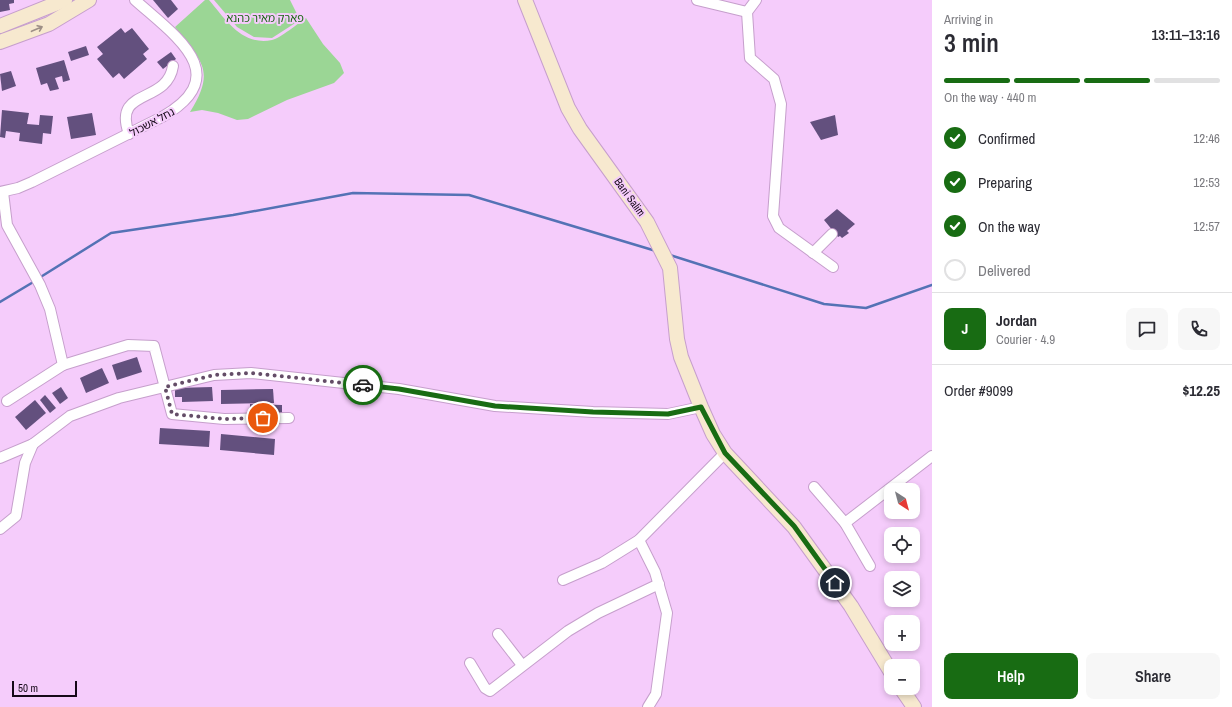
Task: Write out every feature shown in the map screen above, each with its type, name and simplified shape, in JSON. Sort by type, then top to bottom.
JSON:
[{"type":"street","points":[[0,26],[65,0]]},
{"type":"street","points":[[0,42],[49,24],[89,0]]},
{"type":"street","name":"נחל אשכול","points":[[2,192],[32,182],[162,117],[185,103],[193,89],[196,69],[190,53],[185,46],[135,0]]},
{"type":"street","name":"Bani Salim","points":[[525,0],[568,108],[580,129],[647,222],[670,268],[677,340],[681,357],[701,407],[725,453],[794,526],[851,606],[884,660]]},
{"type":"street","points":[[697,0],[747,12]]},
{"type":"street","points":[[756,0],[747,12],[750,58],[774,79],[781,104],[773,216],[779,228],[833,267]]},
{"type":"street","points":[[129,134],[125,114],[129,106],[168,82],[173,66]]},
{"type":"street","points":[[2,192],[7,225],[40,285],[50,309],[63,365]]},
{"type":"street","points":[[813,253],[832,234]]},
{"type":"street","points":[[7,401],[63,365],[128,345],[154,346],[172,414],[224,419],[289,418]]},
{"type":"street","points":[[0,458],[33,444],[70,416],[119,398],[214,375],[251,373],[399,389],[495,406],[593,412],[668,414],[701,407]]},
{"type":"street","points":[[0,529],[16,516],[24,463],[33,444]]},
{"type":"street","points":[[563,580],[602,563],[639,540],[725,453]]},
{"type":"street","points":[[845,522],[878,499],[932,456]]},
{"type":"street","points":[[814,487],[845,522],[870,566]]},
{"type":"street","points":[[639,540],[655,572],[667,613],[656,694],[648,707]]},
{"type":"street","points":[[470,663],[485,688],[490,691],[568,631],[592,617],[659,584]]},
{"type":"street","points":[[498,634],[522,665]]},
{"type":"street","points":[[906,695],[914,707]]},
{"type":"green space","points":[[205,0],[209,0],[228,23],[236,30],[252,39],[261,41],[276,39],[306,18],[323,44],[340,63],[344,73],[334,83],[287,100],[248,119],[237,120],[218,113],[202,110],[190,112],[198,98],[204,76],[198,58],[175,27]]},
{"type":"green space","name":"פארק מאיר כהנא","points":[[214,0],[290,0],[300,20],[272,38],[254,37],[237,27]]},
{"type":"building","points":[[0,0],[14,0],[14,3],[9,4],[10,10],[0,12]]},
{"type":"building","points":[[153,0],[171,0],[178,9],[168,18]]},
{"type":"building","points":[[121,28],[125,33],[132,28],[149,49],[143,54],[147,59],[124,79],[119,73],[113,78],[97,59],[103,54],[97,47]]},
{"type":"building","points":[[86,46],[89,55],[71,61],[68,52]]},
{"type":"building","points":[[171,52],[176,59],[163,69],[157,62]]},
{"type":"building","points":[[64,60],[70,80],[63,82],[62,76],[55,78],[59,89],[50,91],[47,83],[41,85],[36,68]]},
{"type":"building","points":[[11,71],[16,86],[2,91],[0,74]]},
{"type":"building","points":[[2,110],[29,113],[27,124],[39,125],[40,115],[53,116],[51,134],[43,133],[42,144],[19,141],[20,133],[6,131],[5,138],[0,137]]},
{"type":"building","points":[[92,113],[96,135],[71,139],[67,117]]},
{"type":"building","points":[[835,115],[838,135],[821,140],[810,122]]},
{"type":"building","points":[[837,209],[855,224],[847,231],[849,233],[842,238],[840,236],[838,237],[824,220]]},
{"type":"building","points":[[137,357],[142,372],[117,380],[112,365]]},
{"type":"building","points":[[102,368],[109,383],[86,393],[80,378]]},
{"type":"building","points":[[61,387],[68,398],[60,404],[52,393]]},
{"type":"building","points":[[212,387],[213,401],[182,402],[182,397],[175,397],[175,388]]},
{"type":"building","points":[[273,389],[274,403],[221,404],[221,390]]},
{"type":"building","points":[[45,395],[56,408],[50,413],[40,400]]},
{"type":"building","points":[[35,400],[46,413],[26,430],[15,417]]},
{"type":"building","points":[[250,404],[282,405],[282,414],[250,413]]},
{"type":"building","points":[[160,428],[210,431],[209,447],[159,444]]},
{"type":"building","points":[[221,434],[275,439],[274,455],[220,450]]},
{"type":"waterway","points":[[39,278],[111,233],[233,215],[353,193],[469,195],[656,251]]},
{"type":"waterway","points":[[670,255],[824,304],[866,308],[932,285]]},
{"type":"waterway","points":[[0,302],[35,281]]},
{"type":"way so far","points":[[263,418],[224,419],[172,414],[165,387],[214,375],[251,373],[363,385]]},
{"type":"route","points":[[363,385],[399,389],[495,406],[593,412],[668,414],[701,407],[713,434],[725,453],[794,526],[835,583]]}]
